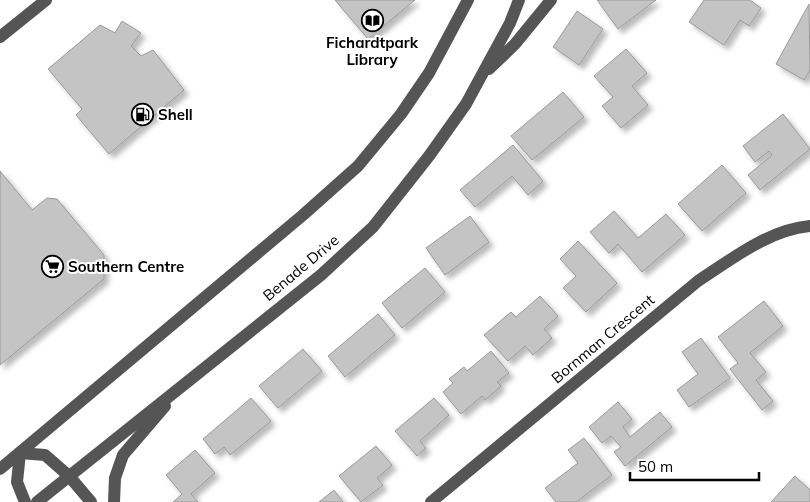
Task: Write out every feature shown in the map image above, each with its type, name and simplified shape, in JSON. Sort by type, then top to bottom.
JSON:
[{"type":"street","points":[[0,37],[46,0]]},
{"type":"street","points":[[0,469],[303,216],[358,166],[401,114],[429,73],[468,0]]},
{"type":"street","name":"Benade Drive","points":[[37,502],[321,275],[373,226],[429,156],[466,104],[510,23],[519,0]]},
{"type":"street","points":[[481,77],[515,44],[551,0]]},
{"type":"street","name":"Bornman Crescent","points":[[431,502],[698,281],[740,254],[775,235],[793,228],[810,226]]},
{"type":"street","points":[[114,502],[115,478],[123,455],[184,383]]},
{"type":"street","points":[[20,453],[45,455],[69,476],[91,502]]},
{"type":"street","points":[[20,453],[17,482],[25,502]]},
{"type":"building","name":"Fichardtpark Library","points":[[335,0],[415,0],[368,39]]},
{"type":"building","points":[[597,0],[656,0],[618,29]]},
{"type":"building","points":[[704,0],[750,0],[761,8],[749,26],[740,20],[724,45],[689,22]]},
{"type":"building","points":[[809,4],[810,70],[804,80],[776,64]]},
{"type":"building","points":[[577,11],[603,29],[579,65],[553,47]]},
{"type":"building","points":[[122,21],[141,33],[131,46],[141,56],[153,50],[184,90],[109,154],[76,115],[82,109],[48,69],[100,25],[115,33]]},
{"type":"building","points":[[626,49],[647,73],[632,86],[648,105],[621,128],[602,106],[613,97],[594,76]]},
{"type":"building","points":[[563,92],[584,117],[532,160],[511,136]]},
{"type":"building","points":[[783,114],[810,149],[760,190],[748,175],[772,155],[769,151],[755,162],[743,146]]},
{"type":"building","points":[[513,145],[543,181],[528,195],[512,176],[475,207],[460,190]]},
{"type":"building","points":[[722,165],[746,193],[702,231],[678,204]]},
{"type":"building","name":"Southern Centre","points":[[0,171],[32,210],[47,198],[57,199],[104,255],[104,279],[0,365]]},
{"type":"building","points":[[614,211],[638,238],[666,214],[685,235],[642,272],[618,244],[609,253],[590,232]]},
{"type":"building","points":[[470,216],[489,242],[445,275],[426,248]]},
{"type":"building","points":[[578,241],[617,283],[586,312],[563,288],[576,276],[560,259]]},
{"type":"building","points":[[425,268],[445,292],[402,328],[382,303]]},
{"type":"building","points":[[540,296],[558,316],[544,329],[552,338],[533,355],[525,346],[508,361],[484,335],[511,312],[516,317]]},
{"type":"building","points":[[764,301],[783,326],[750,353],[766,372],[756,380],[773,401],[762,410],[730,369],[738,363],[718,337]]},
{"type":"building","points":[[378,314],[395,335],[345,377],[328,356]]},
{"type":"building","points":[[701,338],[730,378],[689,407],[677,390],[698,374],[682,352]]},
{"type":"building","points":[[303,349],[322,371],[278,408],[259,386]]},
{"type":"building","points":[[491,351],[509,373],[497,382],[501,386],[485,400],[482,396],[461,414],[443,392],[453,383],[449,379],[464,367],[467,371]]},
{"type":"building","points":[[251,398],[271,421],[230,455],[224,447],[215,454],[203,439]]},
{"type":"building","points":[[434,398],[449,415],[420,441],[426,448],[417,456],[395,431]]},
{"type":"building","points":[[618,402],[632,419],[623,427],[630,437],[660,412],[672,427],[625,466],[614,452],[621,447],[611,436],[602,443],[589,427]]},
{"type":"building","points":[[584,438],[612,475],[576,502],[556,502],[545,488],[578,463],[568,450]]},
{"type":"building","points":[[376,446],[392,465],[377,478],[383,485],[361,502],[339,476]]},
{"type":"building","points":[[195,450],[215,473],[191,494],[198,502],[173,502],[182,494],[166,475]]},
{"type":"building","points":[[795,476],[810,490],[810,502],[771,502]]},
{"type":"building","points":[[334,490],[343,502],[319,502]]},
{"type":"place","name":"Fichardtpark Library","points":[[372,20]]},
{"type":"place","name":"Shell","points":[[142,115]]},
{"type":"place","name":"Southern Centre","points":[[52,267]]}]
